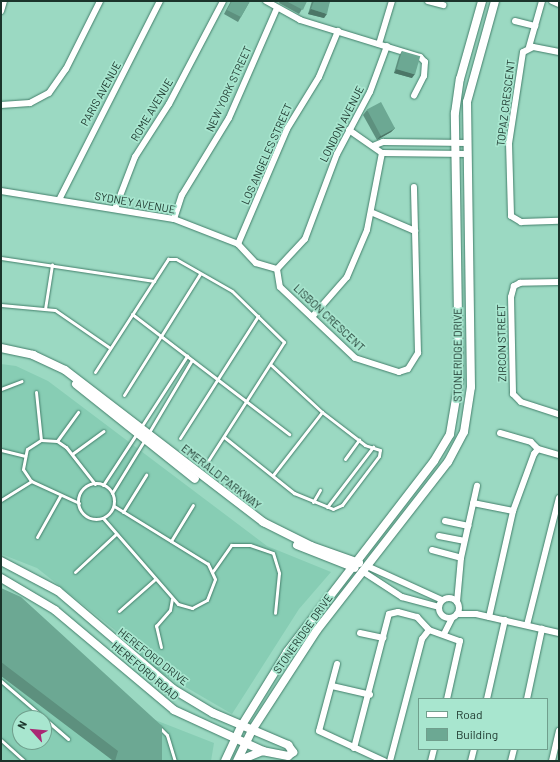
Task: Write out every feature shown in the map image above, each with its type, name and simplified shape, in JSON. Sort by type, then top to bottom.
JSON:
[{"type":"street","points":[[1,11],[4,1]]},
{"type":"street","points":[[1,105],[30,103],[49,92],[66,69],[100,1]]},
{"type":"street","name":"PARIS AVENUE","points":[[60,198],[160,1]]},
{"type":"street","name":"ROME AVENUE","points":[[115,209],[135,156],[169,104],[223,1]]},
{"type":"street","points":[[266,1],[277,8],[338,31],[387,46],[425,62],[424,76],[414,96]]},
{"type":"street","points":[[379,44],[392,1]]},
{"type":"street","points":[[428,1],[443,5]]},
{"type":"street","name":"STONERIDGE DRIVE","points":[[225,761],[242,725],[287,652],[353,564],[434,461],[455,419],[459,381],[456,143],[460,79],[482,1]]},
{"type":"street","name":"STONERIDGE DRIVE","points":[[238,761],[252,730],[316,630],[448,462],[468,418],[471,387],[467,102],[495,1]]},
{"type":"street","points":[[542,1],[529,47],[559,52]]},
{"type":"street","points":[[552,1],[559,4]]},
{"type":"street","name":"NEW YORK STREET","points":[[174,219],[182,195],[228,118],[277,8]]},
{"type":"street","points":[[515,21],[535,26]]},
{"type":"street","name":"LOS ANGELES STREET","points":[[238,244],[287,129],[319,77],[338,31]]},
{"type":"street","name":"LONDON AVENUE","points":[[277,268],[305,239],[320,194],[349,130],[370,92],[387,46]]},
{"type":"street","name":"TOPAZ CRESCENT","points":[[529,47],[522,56],[510,137],[510,211],[517,221],[559,221]]},
{"type":"street","points":[[349,130],[382,153],[467,154]]},
{"type":"street","points":[[373,146],[383,142],[467,143]]},
{"type":"street","points":[[312,317],[346,277],[373,213],[382,153]]},
{"type":"street","name":"LISBON CRESCENT","points":[[277,268],[280,287],[359,360],[399,372],[412,366],[418,353],[414,187]]},
{"type":"street","name":"SYDNEY AVENUE","points":[[1,191],[60,198],[174,219],[238,244],[256,263],[277,268]]},
{"type":"street","points":[[373,213],[415,231]]},
{"type":"street","name":"ZIRCON STREET","points":[[559,282],[517,284],[512,304],[514,394],[521,402],[559,414]]},
{"type":"street","name":"EMERALD PARKWAY","points":[[1,348],[33,355],[59,366],[138,431]]},
{"type":"street","name":"EMERALD PARKWAY","points":[[1,353],[26,356],[56,370],[275,536],[458,603]]},
{"type":"street","points":[[500,433],[531,442],[538,449],[559,455]]},
{"type":"street","points":[[489,617],[513,511],[538,449]]},
{"type":"street","points":[[444,634],[446,627],[455,616],[458,603],[456,587],[464,541],[477,486]]},
{"type":"street","points":[[528,625],[559,498]]},
{"type":"street","points":[[473,503],[513,511]]},
{"type":"street","points":[[446,521],[468,526]]},
{"type":"street","points":[[439,536],[464,541]]},
{"type":"street","points":[[432,550],[461,558]]},
{"type":"street","name":"HEREFORD DRIVE","points":[[1,561],[58,591],[173,689],[252,730],[292,747],[293,752],[288,756]]},
{"type":"street","name":"EMERALD PARKWAY","points":[[364,569],[402,597],[439,608]]},
{"type":"street","name":"HEREFORD ROAD","points":[[1,578],[56,610],[174,710],[235,740],[263,751],[288,756]]},
{"type":"street","points":[[446,627],[439,608],[456,587]]},
{"type":"street","points":[[458,603],[476,614]]},
{"type":"street","points":[[354,748],[370,695],[388,617],[395,611],[417,617],[429,630],[444,634],[460,641],[447,698]]},
{"type":"street","points":[[442,616],[476,614],[559,633]]},
{"type":"street","points":[[487,698],[505,620]]},
{"type":"street","points":[[527,698],[542,628]]},
{"type":"street","points":[[390,761],[422,639],[429,630]]},
{"type":"street","points":[[360,633],[383,638]]},
{"type":"street","points":[[337,664],[332,686],[318,729],[324,735],[384,761]]},
{"type":"street","points":[[332,686],[370,695]]},
{"type":"street","points":[[552,761],[559,731]]},
{"type":"street","points":[[431,761],[434,750]]},
{"type":"street","points":[[471,761],[474,750]]},
{"type":"street","points":[[511,761],[514,750]]},
{"type":"street","points":[[238,761],[263,751]]},
{"type":"lane","points":[[1,258],[52,264],[154,281]]},
{"type":"lane","points":[[95,372],[132,314],[171,258],[232,291],[284,339],[271,365],[208,461]]},
{"type":"lane","points":[[45,308],[52,264]]},
{"type":"lane","points":[[124,394],[200,274]]},
{"type":"lane","points":[[1,305],[45,308],[59,312],[110,348]]},
{"type":"lane","points":[[132,314],[289,434]]},
{"type":"lane","points":[[180,438],[258,316]]},
{"type":"lane","points":[[103,485],[187,356]]},
{"type":"lane","points":[[112,493],[192,360]]},
{"type":"lane","points":[[224,437],[273,475],[313,502],[336,509],[342,505],[380,454],[322,412],[271,365]]},
{"type":"lane","points":[[1,389],[22,381]]},
{"type":"lane","points":[[36,392],[41,440]]},
{"type":"lane","points":[[57,441],[78,412]]},
{"type":"lane","points":[[273,475],[322,412]]},
{"type":"lane","points":[[72,454],[104,431]]},
{"type":"lane","points":[[94,484],[72,454],[57,441],[41,440],[31,445],[25,456],[23,469],[31,481],[60,496],[78,503],[88,517],[103,518],[154,580],[172,599],[184,607],[203,604],[214,588],[213,571],[231,545],[250,544],[273,553],[279,573],[275,613]]},
{"type":"lane","points":[[345,459],[359,440]]},
{"type":"lane","points":[[326,507],[372,447]]},
{"type":"lane","points":[[1,450],[25,456]]},
{"type":"lane","points":[[123,512],[146,475]]},
{"type":"lane","points":[[1,500],[31,481]]},
{"type":"lane","points":[[78,503],[81,492],[94,484],[103,485],[112,493],[114,506],[171,541],[213,571]]},
{"type":"lane","points":[[313,502],[320,490]]},
{"type":"lane","points":[[38,537],[60,496]]},
{"type":"lane","points":[[103,518],[114,506]]},
{"type":"lane","points":[[171,541],[193,506]]},
{"type":"lane","points":[[75,572],[116,534]]},
{"type":"lane","points":[[119,611],[154,580]]},
{"type":"lane","points":[[161,647],[156,626],[170,610],[172,599]]},
{"type":"lane","points":[[1,681],[35,710]]},
{"type":"lane","points":[[152,721],[167,736],[175,761]]},
{"type":"lane","points":[[52,725],[68,739]]},
{"type":"lane","points":[[1,740],[24,761]]},
{"type":"shaded area","points":[[1,364],[16,366],[48,381],[267,546],[331,572],[299,609],[232,714],[153,668],[121,635],[37,568],[1,554]]},
{"type":"shaded area","points":[[1,598],[127,709],[214,743],[211,761],[1,761]]},
{"type":"building","points":[[232,1],[250,1],[241,17],[227,10]]},
{"type":"building","points":[[286,1],[307,1],[303,10]]},
{"type":"building","points":[[314,1],[330,1],[327,14],[311,9]]},
{"type":"building","points":[[402,51],[420,56],[415,75],[397,69]]},
{"type":"building","points":[[381,102],[395,128],[381,136],[367,110]]},
{"type":"building","points":[[1,588],[21,597],[162,726],[162,761],[115,761],[118,751],[1,662]]}]
